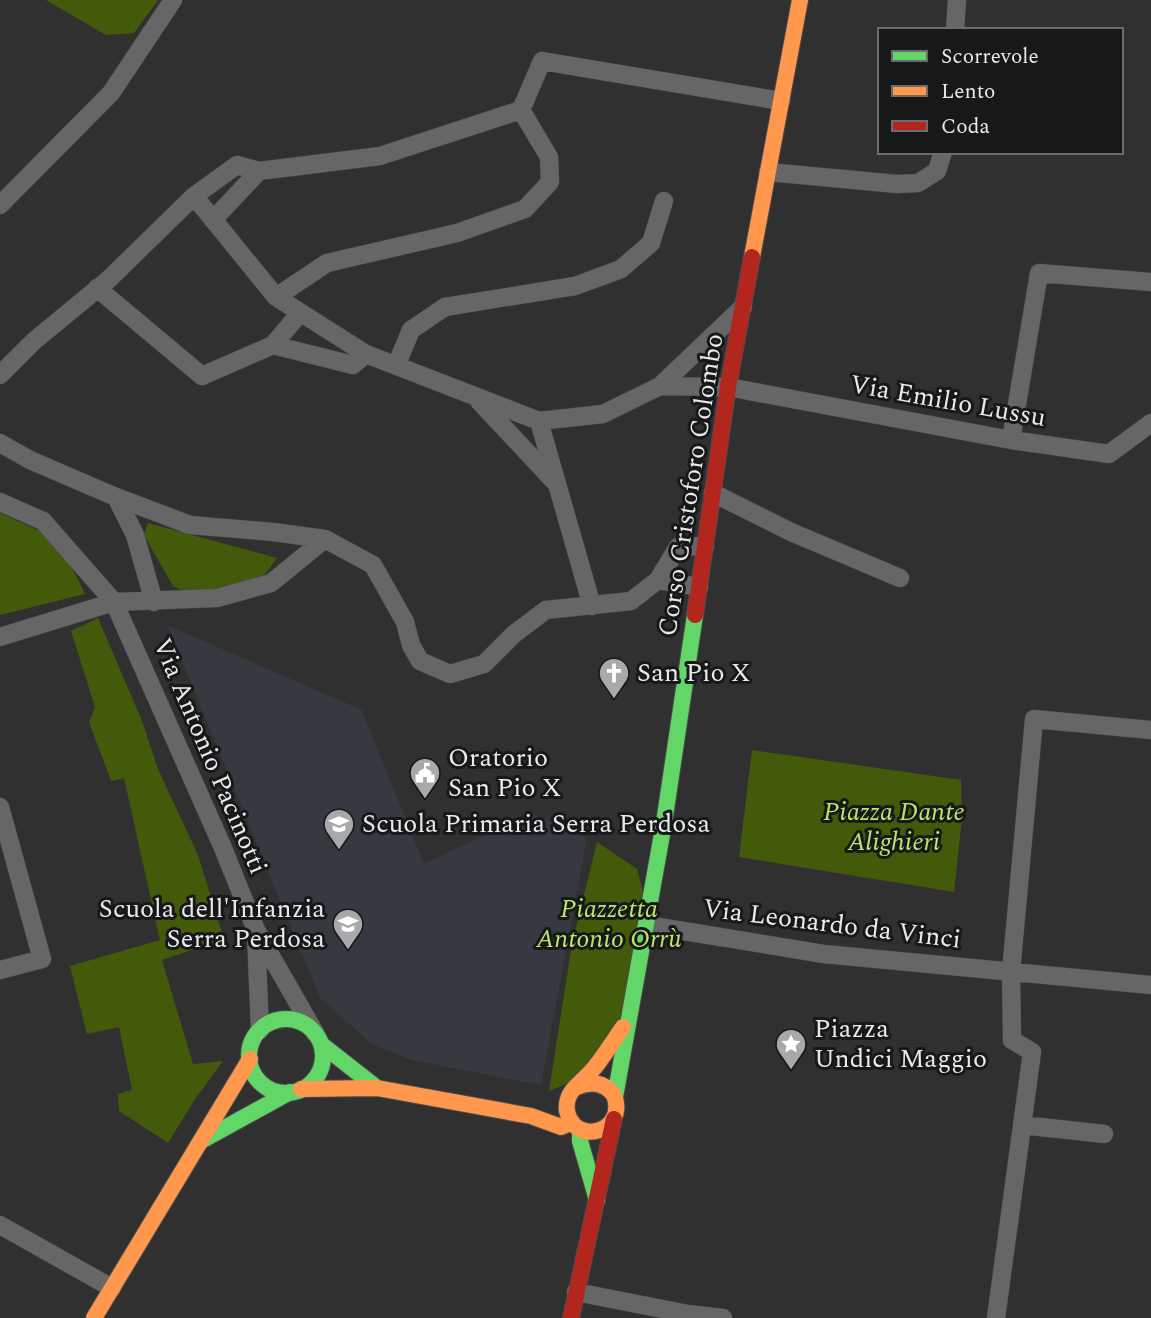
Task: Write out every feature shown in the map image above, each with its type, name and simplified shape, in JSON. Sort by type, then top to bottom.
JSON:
[{"type":"street","points":[[0,205],[111,93],[173,0]]},
{"type":"street","name":"Corso Cristoforo Colombo","points":[[615,1097],[627,1021],[647,925],[728,387],[800,0]]},
{"type":"street","points":[[954,28],[957,0]]},
{"type":"street","points":[[0,375],[194,196],[237,165],[259,171],[380,156],[521,110],[542,61],[781,101]]},
{"type":"street","points":[[276,297],[327,263],[457,233],[525,209],[550,182],[549,157],[521,110]]},
{"type":"street","points":[[768,172],[897,184],[918,183],[937,171],[942,154]]},
{"type":"street","points":[[213,220],[259,171]]},
{"type":"street","points":[[194,196],[276,297],[300,313],[366,354],[539,421],[603,414],[660,386],[744,306]]},
{"type":"street","points":[[396,366],[411,330],[445,307],[575,286],[621,270],[651,243],[664,201]]},
{"type":"street","points":[[1011,440],[1039,273],[1151,282]]},
{"type":"street","points":[[97,288],[202,376],[274,345],[300,313]]},
{"type":"street","points":[[274,345],[353,365],[366,354]]},
{"type":"street","name":"Via Emilio Lussu","points":[[660,386],[728,387],[1011,440],[1109,454],[1151,424]]},
{"type":"street","points":[[477,398],[557,484]]},
{"type":"street","points":[[539,421],[592,606]]},
{"type":"street","points":[[0,443],[30,460],[190,525],[325,539],[373,565],[405,622],[411,645],[419,661],[450,674],[484,664],[514,634],[546,610],[631,601],[658,580],[678,547],[705,546]]},
{"type":"street","points":[[713,493],[791,532],[900,578]]},
{"type":"street","points":[[116,497],[135,535],[154,602]]},
{"type":"street","name":"Via Antonio Pacinotti","points":[[0,502],[43,521],[114,602],[223,848],[256,930],[318,1039]]},
{"type":"street","points":[[0,637],[114,602],[217,598],[271,583],[325,539]]},
{"type":"street","points":[[658,580],[699,587]]},
{"type":"street","points":[[996,1318],[1032,1052],[1012,1040],[1011,972],[1034,719],[1151,730]]},
{"type":"street","points":[[0,807],[42,959],[0,970]]},
{"type":"street","name":"Via Leonardo da Vinci","points":[[647,925],[824,954],[1151,985]]},
{"type":"street","name":"Via Antonio Pacinotti","points":[[256,930],[260,1030]]},
{"type":"street","points":[[377,1088],[318,1039],[306,1025],[295,1020],[282,1019],[270,1023],[260,1030],[250,1048],[253,1071],[260,1082],[270,1089],[377,1088],[531,1116],[561,1127],[576,1126],[595,1132],[609,1126],[614,1119]]},
{"type":"street","name":"Corso Cristoforo Colombo","points":[[531,1116],[574,1089],[593,1069],[627,1021]]},
{"type":"street","points":[[201,1141],[315,1079],[323,1056],[318,1039]]},
{"type":"street","points":[[94,1318],[250,1059]]},
{"type":"street","points":[[571,1318],[597,1202],[614,1119],[617,1112],[615,1097],[611,1091],[598,1083],[583,1083],[574,1089],[566,1107],[576,1126],[597,1202]]},
{"type":"street","points":[[1022,1125],[1104,1134]]},
{"type":"street","points":[[0,1226],[112,1288]]},
{"type":"street","points":[[576,1292],[688,1316],[723,1318]]},
{"type":"shaded area","name":"Scuola Primaria Serra Perdosa","points":[[167,625],[362,710],[424,864],[531,813],[587,837],[541,1085],[412,1060],[373,1045],[320,998]]},
{"type":"green space","points":[[46,0],[158,0],[134,33],[106,35]]},
{"type":"green space","points":[[0,513],[38,530],[69,561],[85,594],[0,615]]},
{"type":"green space","points":[[148,523],[277,558],[261,580],[193,596],[173,586],[144,535]]},
{"type":"green space","points":[[98,618],[142,721],[158,769],[198,855],[224,939],[162,960],[193,1064],[223,1061],[168,1143],[119,1111],[118,1094],[132,1090],[119,1027],[87,1034],[70,966],[160,940],[124,778],[111,781],[89,722],[95,707],[71,631]]},
{"type":"green space","name":"Piazza Dante Alighieri","points":[[752,750],[961,780],[962,818],[954,892],[739,857]]},
{"type":"green space","name":"Piazzetta Antonio Orrù","points":[[597,842],[637,869],[646,903],[620,1018],[576,1080],[549,1091],[572,944]]},
{"type":"traffic: fast","points":[[615,1097],[664,823],[695,615]]},
{"type":"traffic: fast","points":[[286,1019],[300,1022],[312,1030],[320,1042],[323,1056],[320,1070],[312,1082],[300,1090],[286,1093],[272,1090],[260,1082],[252,1070],[249,1056],[252,1042],[260,1030],[272,1022],[286,1019]]},
{"type":"traffic: fast","points":[[321,1044],[377,1088]]},
{"type":"traffic: fast","points":[[201,1141],[290,1092]]},
{"type":"traffic: fast","points":[[580,1130],[580,1141],[597,1200]]},
{"type":"traffic: slow","points":[[752,257],[800,0]]},
{"type":"traffic: slow","points":[[577,1087],[597,1084],[606,1087],[614,1095],[614,1118],[607,1126],[589,1132],[579,1129],[572,1122],[567,1103],[569,1095],[595,1067],[623,1027]]},
{"type":"traffic: slow","points":[[94,1318],[250,1059]]},
{"type":"traffic: slow","points":[[301,1089],[377,1088],[531,1116],[561,1127],[572,1122]]},
{"type":"traffic: jam","points":[[695,615],[728,387],[752,257]]},
{"type":"traffic: jam","points":[[571,1318],[614,1119]]},
{"type":"place","name":"San Pio X","points":[[614,700]]},
{"type":"place","name":"Oratorio San Pio X","points":[[425,800]]},
{"type":"place","name":"Scuola Primaria Serra Perdosa","points":[[339,851]]},
{"type":"place","name":"Scuola dell'Infanzia Serra Perdosa","points":[[348,951]]},
{"type":"place","name":"Piazza Undici Maggio","points":[[791,1071]]}]
